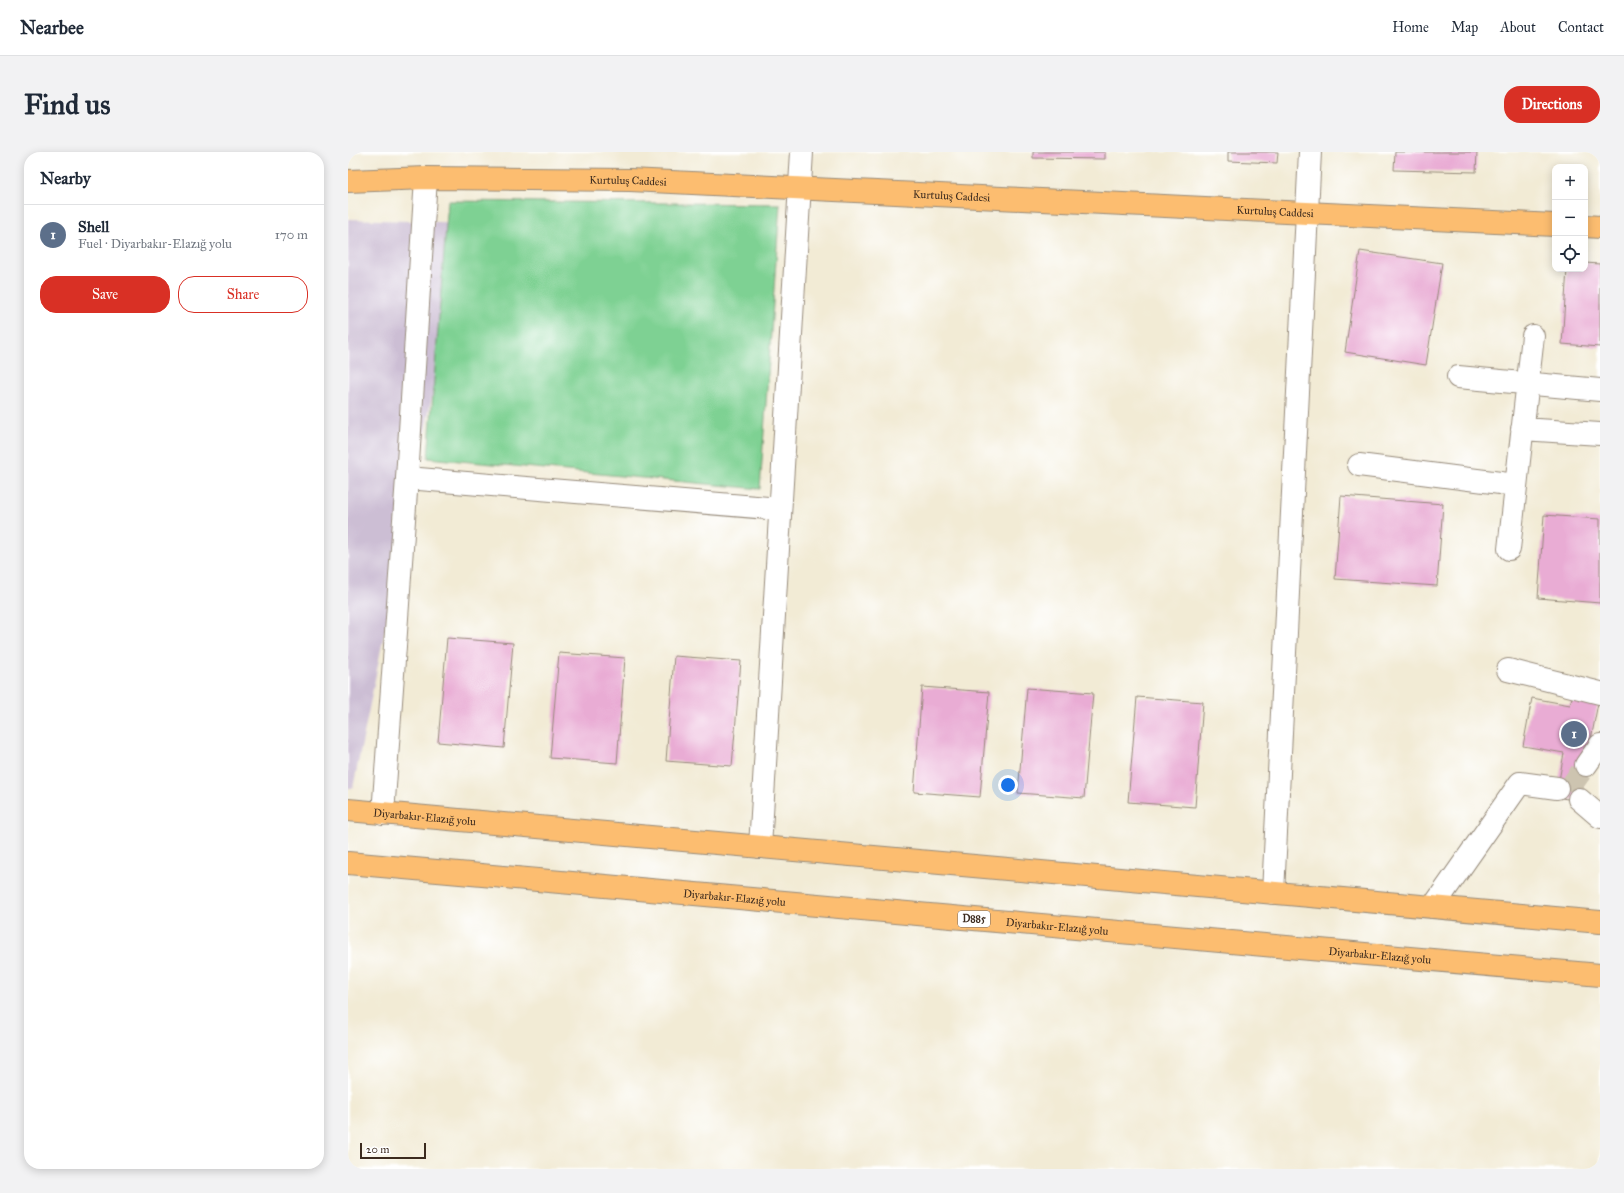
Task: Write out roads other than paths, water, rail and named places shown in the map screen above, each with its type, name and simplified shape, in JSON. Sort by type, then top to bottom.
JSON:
[{"type":"main road","name":"Kurtuluş Caddesi","points":[[348,181],[426,178],[630,180],[1552,225]]},
{"type":"main road","points":[[1588,226],[1600,227]]},
{"type":"main road","name":"Diyarbakır-Elazığ yolu","points":[[348,810],[1600,922]]},
{"type":"main road","name":"Diyarbakır-Elazığ yolu","points":[[348,863],[1600,975]]},
{"type":"street","points":[[760,847],[801,189],[802,152]]},
{"type":"street","points":[[1273,893],[1310,152]]},
{"type":"street","points":[[383,814],[407,478],[426,178]]},
{"type":"street","points":[[1509,549],[1533,336]]},
{"type":"street","points":[[1458,376],[1600,390]]},
{"type":"street","points":[[1522,429],[1600,434]]},
{"type":"street","points":[[1359,465],[1516,485]]},
{"type":"street","points":[[407,478],[780,509]]},
{"type":"street","points":[[1508,670],[1600,693]]},
{"type":"street","points":[[1586,765],[1600,745]]},
{"type":"street","points":[[1433,907],[1520,783],[1557,788]]},
{"type":"street","points":[[1579,799],[1600,817]]},
{"type":"tunnel","points":[[1568,790],[1586,765]]},
{"type":"place","name":"Shell","points":[[1574,734]]}]
